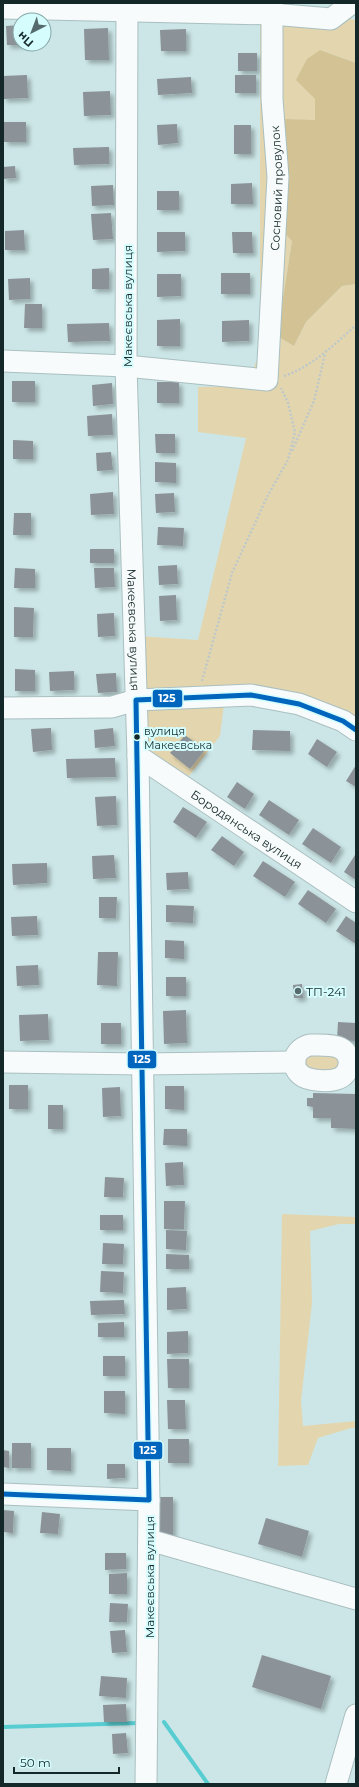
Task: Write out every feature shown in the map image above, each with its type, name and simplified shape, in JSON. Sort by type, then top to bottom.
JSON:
[{"type":"street","points":[[3,8],[127,7],[272,9],[331,19],[348,6],[349,3]]},
{"type":"street","name":"Макеєвська вулиця","points":[[127,7],[126,366],[138,756],[149,1500],[146,1784]]},
{"type":"street","name":"Сосновий провулок","points":[[272,9],[272,99],[278,177],[270,350],[272,380]]},
{"type":"street","points":[[3,361],[126,366],[272,380]]},
{"type":"street","points":[[3,708],[112,706],[136,700],[251,695],[299,704],[343,721],[356,730]]},
{"type":"street","name":"Бородянська вулиця","points":[[138,756],[356,902]]},
{"type":"street","points":[[3,1062],[142,1064],[295,1062]]},
{"type":"street","points":[[3,1494],[149,1500]]},
{"type":"street","points":[[149,1540],[356,1599]]},
{"type":"street","points":[[336,1784],[350,1757],[356,1715]]},
{"type":"path","points":[[288,460],[295,432],[288,403],[272,380],[294,372],[325,354],[356,325]]},
{"type":"path","points":[[200,697],[203,677],[212,651],[232,573],[268,495],[288,460],[314,401],[325,354]]},
{"type":"shaded area","points":[[260,4],[356,20],[356,63],[320,50],[315,121],[286,119],[292,241],[277,336],[294,346],[306,322],[342,286],[356,284],[356,716],[257,687],[226,688],[220,736],[189,776],[140,746],[138,636],[198,640],[246,438],[198,432],[198,387],[246,386],[260,353]]},
{"type":"shaded area","points":[[320,50],[356,63],[356,284],[342,286],[306,322],[294,346],[277,336],[292,241],[284,232],[285,119],[315,120],[315,99],[296,80],[307,59]]},
{"type":"shaded area","points":[[339,1054],[341,1071],[310,1073],[301,1059],[302,1055]]},
{"type":"shaded area","points":[[282,1214],[356,1217],[356,1224],[339,1224],[310,1231],[312,1303],[301,1401],[303,1426],[356,1421],[356,1428],[351,1428],[318,1438],[308,1465],[278,1466]]},
{"type":"building","points":[[6,26],[12,26],[12,45],[7,45]]},
{"type":"building","points":[[108,28],[109,60],[85,60],[84,29]]},
{"type":"building","points":[[186,29],[186,51],[161,51],[160,30]]},
{"type":"building","points":[[238,53],[257,53],[257,71],[238,71]]},
{"type":"building","points":[[27,75],[28,98],[3,99],[3,76]]},
{"type":"building","points":[[235,75],[256,75],[256,93],[235,93]]},
{"type":"building","points":[[191,77],[192,93],[158,95],[157,79]]},
{"type":"building","points":[[110,91],[111,115],[84,116],[83,92]]},
{"type":"building","points":[[4,122],[26,122],[26,142],[4,142]]},
{"type":"building","points":[[177,124],[178,143],[158,145],[157,125]]},
{"type":"building","points":[[234,125],[251,125],[251,154],[234,154]]},
{"type":"building","points":[[109,147],[109,164],[74,165],[73,148]]},
{"type":"building","points":[[15,166],[16,178],[3,179],[3,167]]},
{"type":"building","points":[[252,183],[253,204],[231,204],[231,184]]},
{"type":"building","points":[[113,185],[114,205],[92,206],[91,186]]},
{"type":"building","points":[[157,191],[179,191],[179,210],[157,210]]},
{"type":"building","points":[[111,213],[113,239],[93,240],[91,214]]},
{"type":"building","points":[[24,230],[25,250],[5,250],[5,231]]},
{"type":"building","points":[[157,232],[185,232],[185,251],[157,252]]},
{"type":"building","points":[[232,232],[252,232],[253,253],[233,253]]},
{"type":"building","points":[[109,268],[109,289],[92,289],[92,269]]},
{"type":"building","points":[[221,273],[250,273],[250,294],[221,294]]},
{"type":"building","points":[[157,274],[181,274],[181,296],[157,297]]},
{"type":"building","points":[[30,278],[30,299],[9,300],[8,279]]},
{"type":"building","points":[[25,304],[42,304],[42,328],[24,328]]},
{"type":"building","points":[[180,319],[180,346],[157,346],[157,320]]},
{"type":"building","points":[[249,320],[249,341],[222,342],[222,321]]},
{"type":"building","points":[[109,323],[110,341],[68,342],[67,324]]},
{"type":"building","points":[[12,381],[35,381],[35,402],[12,402]]},
{"type":"building","points":[[157,382],[179,382],[179,403],[157,403]]},
{"type":"building","points":[[112,383],[113,404],[93,406],[92,385]]},
{"type":"building","points":[[112,414],[113,435],[88,436],[87,416]]},
{"type":"building","points":[[155,434],[175,434],[175,453],[156,453]]},
{"type":"building","points":[[13,440],[33,441],[33,459],[13,459]]},
{"type":"building","points":[[111,452],[113,470],[97,471],[96,453]]},
{"type":"building","points":[[155,462],[176,463],[176,483],[155,482]]},
{"type":"building","points":[[113,492],[114,514],[91,515],[90,494]]},
{"type":"building","points":[[174,493],[175,512],[156,513],[155,494]]},
{"type":"building","points":[[14,513],[31,513],[31,535],[13,535]]},
{"type":"building","points":[[158,527],[184,528],[183,546],[157,545]]},
{"type":"building","points":[[90,549],[114,549],[114,563],[90,563]]},
{"type":"building","points":[[177,565],[178,584],[159,585],[158,566]]},
{"type":"building","points":[[15,568],[35,569],[35,588],[14,588]]},
{"type":"building","points":[[94,568],[114,568],[115,587],[95,588]]},
{"type":"building","points":[[176,595],[177,620],[160,621],[159,596]]},
{"type":"building","points":[[14,607],[34,608],[33,637],[14,637]]},
{"type":"building","points":[[114,613],[115,636],[98,637],[97,614]]},
{"type":"building","points":[[15,669],[35,670],[35,691],[15,691]]},
{"type":"building","points":[[74,671],[74,690],[50,691],[49,672]]},
{"type":"building","points":[[116,673],[117,692],[98,693],[96,674]]},
{"type":"building","points":[[51,728],[52,750],[33,752],[31,729]]},
{"type":"building","points":[[113,728],[115,746],[95,748],[94,730]]},
{"type":"building","points":[[253,730],[290,731],[290,751],[252,750]]},
{"type":"building","points":[[185,735],[205,750],[190,769],[170,753]]},
{"type":"building","points":[[317,739],[337,752],[327,767],[308,754]]},
{"type":"building","points":[[115,758],[116,777],[67,778],[66,759]]},
{"type":"building","points":[[356,765],[356,787],[346,781]]},
{"type":"building","points":[[237,782],[254,794],[245,809],[227,797]]},
{"type":"building","points":[[116,796],[117,825],[97,826],[95,797]]},
{"type":"building","points":[[269,800],[299,820],[289,835],[259,815]]},
{"type":"building","points":[[183,807],[207,822],[196,838],[173,822]]},
{"type":"building","points":[[313,828],[341,847],[331,863],[302,844]]},
{"type":"building","points":[[222,836],[244,852],[234,866],[211,850]]},
{"type":"building","points":[[114,855],[116,878],[93,879],[92,856]]},
{"type":"building","points":[[355,855],[356,856],[356,880],[344,872]]},
{"type":"building","points":[[263,861],[295,882],[285,897],[253,876]]},
{"type":"building","points":[[47,863],[47,883],[13,885],[12,864]]},
{"type":"building","points":[[188,872],[189,889],[167,890],[166,873]]},
{"type":"building","points":[[308,890],[336,909],[326,923],[298,904]]},
{"type":"building","points":[[99,897],[117,897],[116,918],[99,918]]},
{"type":"building","points":[[166,905],[194,906],[193,923],[166,922]]},
{"type":"building","points":[[37,916],[38,935],[12,936],[11,917]]},
{"type":"building","points":[[346,916],[356,923],[356,944],[336,931]]},
{"type":"building","points":[[165,940],[184,941],[184,959],[165,958]]},
{"type":"building","points":[[98,952],[118,952],[117,986],[97,985]]},
{"type":"building","points":[[38,965],[39,985],[17,986],[16,966]]},
{"type":"building","points":[[166,977],[186,977],[186,996],[166,996]]},
{"type":"building","name":"ТП-241","points":[[302,984],[303,998],[294,998],[293,985]]},
{"type":"building","points":[[186,1010],[187,1043],[164,1044],[163,1011]]},
{"type":"building","points":[[48,1014],[49,1040],[20,1041],[19,1015]]},
{"type":"building","points":[[338,1022],[356,1023],[356,1041],[337,1040]]},
{"type":"building","points":[[101,1023],[121,1023],[121,1044],[101,1044]]},
{"type":"building","points":[[9,1085],[28,1085],[28,1109],[9,1109]]},
{"type":"building","points":[[165,1086],[184,1086],[184,1110],[165,1109]]},
{"type":"building","points":[[120,1087],[121,1116],[103,1117],[102,1088]]},
{"type":"building","points":[[313,1093],[356,1094],[356,1129],[331,1128],[331,1118],[313,1118],[313,1107],[307,1106],[307,1098],[313,1098]]},
{"type":"building","points":[[48,1105],[63,1105],[63,1129],[48,1129]]},
{"type":"building","points":[[164,1129],[187,1129],[187,1146],[163,1145]]},
{"type":"building","points":[[183,1162],[184,1185],[166,1186],[165,1163]]},
{"type":"building","points":[[105,1177],[124,1178],[123,1197],[104,1197]]},
{"type":"building","points":[[164,1201],[185,1201],[184,1229],[164,1229]]},
{"type":"building","points":[[100,1215],[123,1215],[123,1230],[100,1230]]},
{"type":"building","points":[[166,1230],[187,1231],[186,1250],[166,1249]]},
{"type":"building","points":[[103,1243],[124,1244],[123,1264],[102,1264]]},
{"type":"building","points":[[166,1254],[189,1255],[189,1269],[166,1269]]},
{"type":"building","points":[[101,1271],[124,1272],[123,1293],[100,1292]]},
{"type":"building","points":[[186,1287],[187,1309],[167,1310],[167,1288]]},
{"type":"building","points":[[124,1300],[125,1314],[91,1315],[90,1301]]},
{"type":"building","points":[[124,1322],[124,1337],[98,1337],[98,1323]]},
{"type":"building","points":[[188,1331],[188,1353],[167,1354],[167,1332]]},
{"type":"building","points":[[103,1356],[125,1356],[125,1376],[103,1376]]},
{"type":"building","points":[[167,1359],[189,1359],[189,1388],[168,1388]]},
{"type":"building","points":[[104,1391],[125,1391],[125,1414],[104,1413]]},
{"type":"building","points":[[167,1400],[185,1400],[186,1429],[168,1429]]},
{"type":"building","points":[[168,1439],[189,1439],[189,1463],[168,1463]]},
{"type":"building","points":[[12,1443],[31,1443],[31,1468],[12,1468]]},
{"type":"building","points":[[47,1448],[71,1448],[71,1471],[47,1470]]},
{"type":"building","points":[[3,1450],[9,1451],[9,1468],[3,1467]]},
{"type":"building","points":[[107,1464],[125,1464],[125,1478],[107,1479]]},
{"type":"building","points":[[158,1497],[173,1497],[173,1537],[158,1537]]},
{"type":"building","points":[[3,1510],[14,1511],[13,1533],[3,1532]]},
{"type":"building","points":[[42,1512],[60,1514],[58,1534],[40,1533]]},
{"type":"building","points":[[266,1518],[309,1531],[302,1557],[258,1544]]},
{"type":"building","points":[[105,1553],[126,1553],[126,1569],[105,1570]]},
{"type":"building","points":[[127,1573],[127,1594],[109,1594],[109,1574]]},
{"type":"building","points":[[110,1603],[128,1604],[127,1622],[109,1622]]},
{"type":"building","points":[[125,1630],[127,1652],[112,1653],[110,1631]]},
{"type":"building","points":[[262,1655],[331,1676],[321,1709],[252,1687]]},
{"type":"building","points":[[101,1676],[127,1678],[126,1698],[99,1696]]},
{"type":"building","points":[[126,1704],[127,1722],[104,1722],[103,1705]]},
{"type":"building","points":[[126,1733],[128,1753],[113,1754],[112,1734]]},
{"type":"waterway","points":[[164,1722],[208,1784]]},
{"type":"waterway","points":[[3,1727],[139,1723]]},
{"type":"transit line","name":"125","points":[[3,1494],[149,1500],[136,700],[251,695],[299,704],[343,721],[356,730]]},
{"type":"place","name":"вулиця Макеєвська","points":[[137,737]]},
{"type":"place","name":"ТП-241","points":[[298,991]]}]
